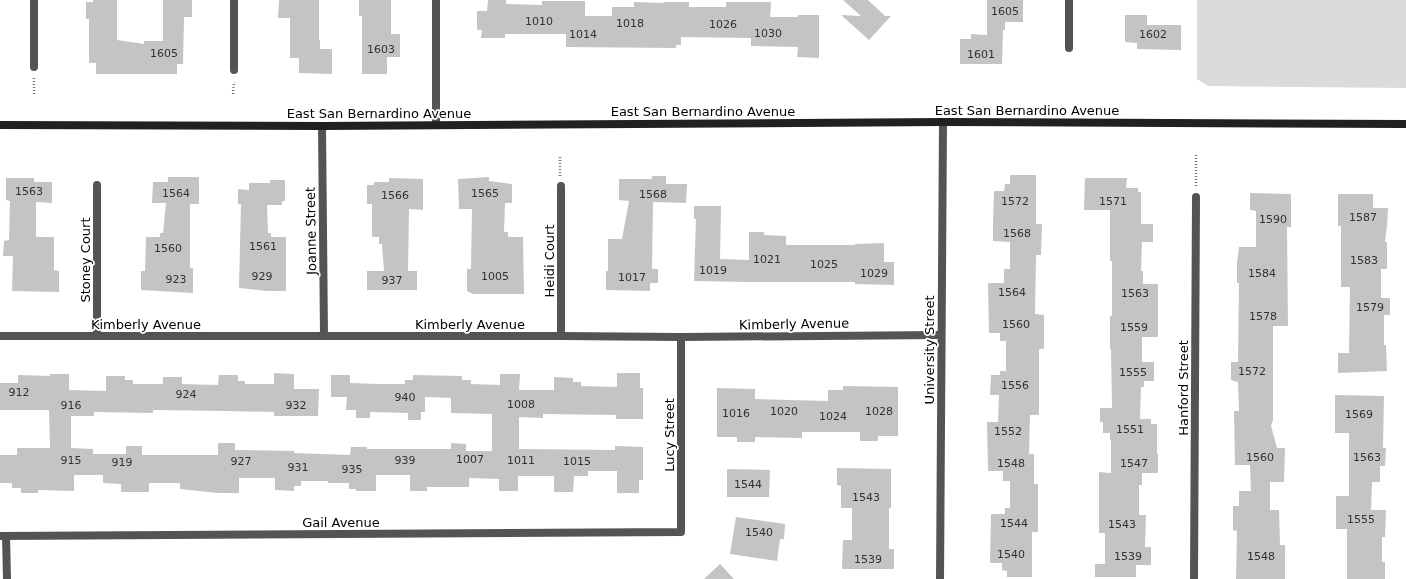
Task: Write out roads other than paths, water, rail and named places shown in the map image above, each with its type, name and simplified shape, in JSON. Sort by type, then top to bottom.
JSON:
[{"type":"street","points":[[34,0],[34,67]]},
{"type":"street","points":[[234,0],[234,70]]},
{"type":"street","points":[[436,0],[436,125]]},
{"type":"street","points":[[1069,0],[1069,48]]},
{"type":"street","name":"East San Bernardino Avenue","points":[[0,125],[322,126],[943,122],[1406,124]]},
{"type":"street","name":"University Street","points":[[940,579],[943,122]]},
{"type":"street","name":"Joanne Street","points":[[322,126],[324,336]]},
{"type":"street","name":"Stoney Court","points":[[97,185],[97,336]]},
{"type":"street","name":"Heidi Court","points":[[560,186],[560,336]]},
{"type":"street","name":"Hanford Street","points":[[1194,579],[1196,197]]},
{"type":"street","name":"Kimberly Avenue","points":[[0,336],[681,337],[941,335]]},
{"type":"street","name":"Lucy Street","points":[[681,337],[681,532]]},
{"type":"street","name":"Gail Avenue","points":[[3,536],[681,532]]},
{"type":"street","points":[[3,536],[7,579]]}]
